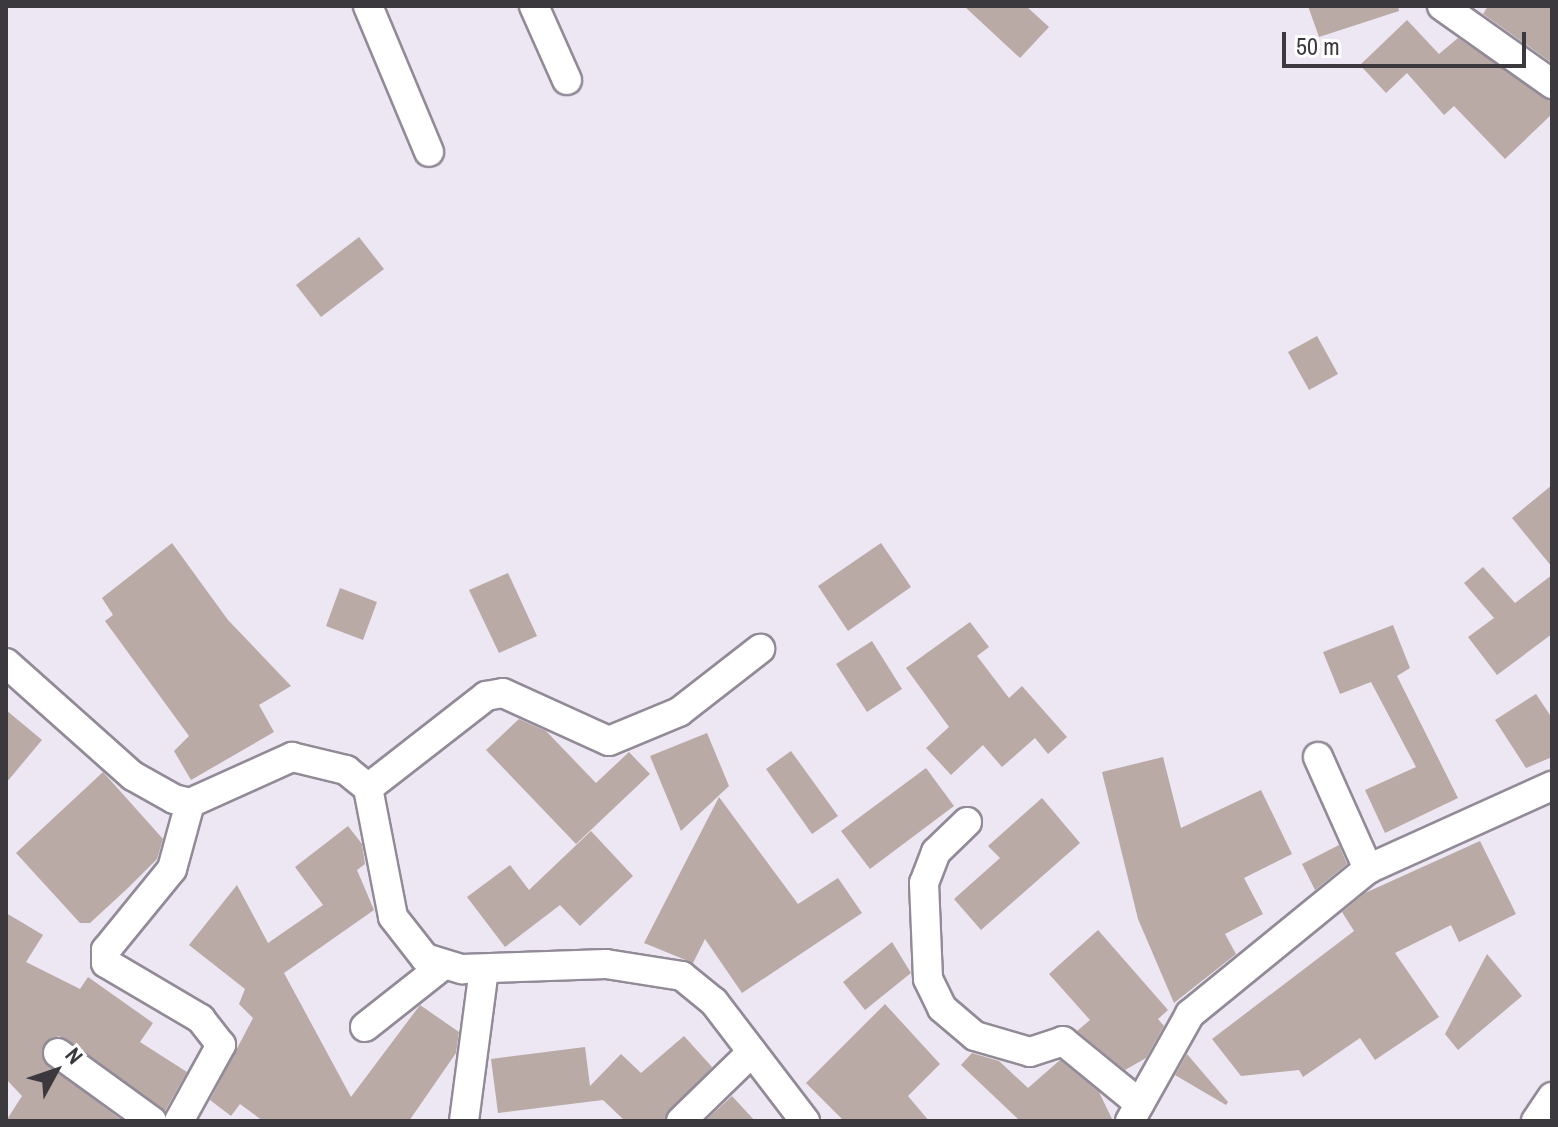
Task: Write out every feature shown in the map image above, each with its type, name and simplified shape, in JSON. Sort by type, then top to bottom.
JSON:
[{"type":"street","points":[[368,6],[429,152]]},
{"type":"street","points":[[534,6],[567,80]]},
{"type":"street","points":[[1442,6],[1552,84]]},
{"type":"street","points":[[368,788],[486,696],[503,693],[609,741],[679,712],[760,649]]},
{"type":"street","points":[[6,663],[133,776],[190,803],[292,757],[329,763],[368,788],[393,917],[413,947],[441,967],[484,969],[606,964],[682,976],[707,995],[805,1121]]},
{"type":"street","points":[[1318,757],[1368,869]]},
{"type":"street","points":[[967,822],[936,852],[924,883],[928,979],[942,1008],[975,1036],[1030,1052],[1063,1041],[1135,1112],[1190,1014],[1368,869],[1552,786]]},
{"type":"street","points":[[179,1121],[221,1045],[201,1019],[106,963],[106,950],[172,869],[190,803]]},
{"type":"street","points":[[365,1027],[441,967]]},
{"type":"street","points":[[464,1121],[484,969]]},
{"type":"street","points":[[681,1121],[752,1052]]},
{"type":"street","points":[[58,1053],[152,1121]]},
{"type":"street","points":[[1536,1121],[1552,1097]]},
{"type":"building","points":[[964,6],[1026,6],[1049,27],[1020,58]]},
{"type":"building","points":[[1308,6],[1398,6],[1399,11],[1319,37]]},
{"type":"building","points":[[1488,6],[1552,6],[1552,63],[1483,14]]},
{"type":"building","points":[[1407,20],[1439,54],[1458,38],[1552,101],[1552,114],[1505,159],[1454,106],[1444,115],[1407,73],[1386,93],[1360,65]]},
{"type":"building","points":[[359,237],[384,269],[321,317],[296,285]]},
{"type":"building","points":[[1317,336],[1338,374],[1309,390],[1288,352]]},
{"type":"building","points":[[1552,485],[1552,567],[1512,518]]},
{"type":"building","points":[[172,543],[228,620],[291,686],[259,705],[274,732],[191,780],[174,751],[189,736],[105,621],[113,615],[102,598]]},
{"type":"building","points":[[881,543],[911,587],[848,631],[818,586]]},
{"type":"building","points":[[1483,567],[1515,603],[1552,575],[1552,634],[1497,675],[1468,637],[1494,618],[1464,583]]},
{"type":"building","points":[[508,573],[537,636],[499,653],[469,590]]},
{"type":"building","points":[[340,588],[377,602],[363,640],[326,626]]},
{"type":"building","points":[[970,622],[989,647],[977,656],[1009,698],[1022,686],[1067,737],[1048,754],[1035,738],[1002,767],[983,745],[951,775],[926,748],[949,727],[906,668]]},
{"type":"building","points":[[1393,625],[1410,668],[1397,676],[1458,798],[1385,833],[1365,790],[1416,767],[1371,682],[1340,694],[1323,652]]},
{"type":"building","points":[[872,641],[902,689],[867,712],[836,664]]},
{"type":"building","points":[[1536,694],[1552,718],[1552,757],[1526,768],[1495,720]]},
{"type":"building","points":[[6,710],[42,740],[6,783]]},
{"type":"building","points":[[519,719],[546,731],[596,783],[629,752],[650,774],[576,844],[486,750]]},
{"type":"building","points":[[707,733],[729,786],[681,831],[650,756]]},
{"type":"building","points":[[791,751],[838,816],[812,834],[766,769]]},
{"type":"building","points":[[1163,757],[1181,828],[1261,790],[1292,854],[1244,878],[1263,914],[1225,934],[1236,954],[1174,1003],[1138,919],[1102,772]]},
{"type":"building","points":[[926,768],[954,806],[870,869],[841,831]]},
{"type":"building","points":[[103,772],[163,839],[157,859],[90,923],[80,923],[16,853]]},
{"type":"building","points":[[719,797],[798,904],[838,878],[862,913],[742,993],[705,939],[693,963],[644,943]]},
{"type":"building","points":[[1042,798],[1080,843],[981,930],[954,899],[1000,858],[988,846]]},
{"type":"building","points":[[348,826],[362,844],[365,864],[357,870],[374,910],[284,973],[351,1097],[420,1005],[459,1032],[456,1053],[409,1121],[263,1121],[240,1104],[231,1116],[210,1100],[253,1018],[239,1004],[245,989],[189,945],[237,885],[268,943],[323,905],[295,867]]},
{"type":"building","points":[[591,831],[633,876],[580,926],[560,905],[505,947],[467,897],[510,865],[529,890]]},
{"type":"building","points":[[1480,841],[1516,914],[1459,942],[1451,925],[1395,953],[1439,1017],[1375,1060],[1360,1038],[1303,1077],[1299,1070],[1241,1076],[1212,1039],[1354,931],[1342,912],[1365,893]]},
{"type":"building","points":[[1339,845],[1347,864],[1315,890],[1302,864]]},
{"type":"building","points":[[6,913],[43,935],[26,962],[80,989],[88,977],[153,1023],[140,1042],[187,1072],[165,1111],[59,1036],[44,1044],[43,1061],[123,1121],[6,1121],[22,1096],[6,1079]]},
{"type":"building","points":[[1098,930],[1168,1010],[1158,1019],[1164,1026],[1146,1058],[1125,1070],[1077,1031],[1090,1020],[1049,974]]},
{"type":"building","points":[[892,942],[911,973],[865,1010],[843,982]]},
{"type":"building","points":[[1487,954],[1522,996],[1458,1050],[1445,1034]]},
{"type":"building","points":[[885,1004],[940,1064],[908,1096],[929,1121],[844,1121],[806,1083]]},
{"type":"building","points":[[684,1036],[712,1067],[664,1121],[625,1121],[603,1100],[498,1113],[491,1059],[585,1047],[590,1086],[621,1054],[641,1073]]},
{"type":"building","points":[[972,1053],[999,1061],[1028,1088],[1060,1060],[1099,1092],[1113,1121],[1020,1121],[961,1065]]},
{"type":"building","points":[[1187,1054],[1228,1102],[1226,1105],[1175,1075]]},
{"type":"building","points":[[732,1096],[755,1121],[705,1121]]}]
